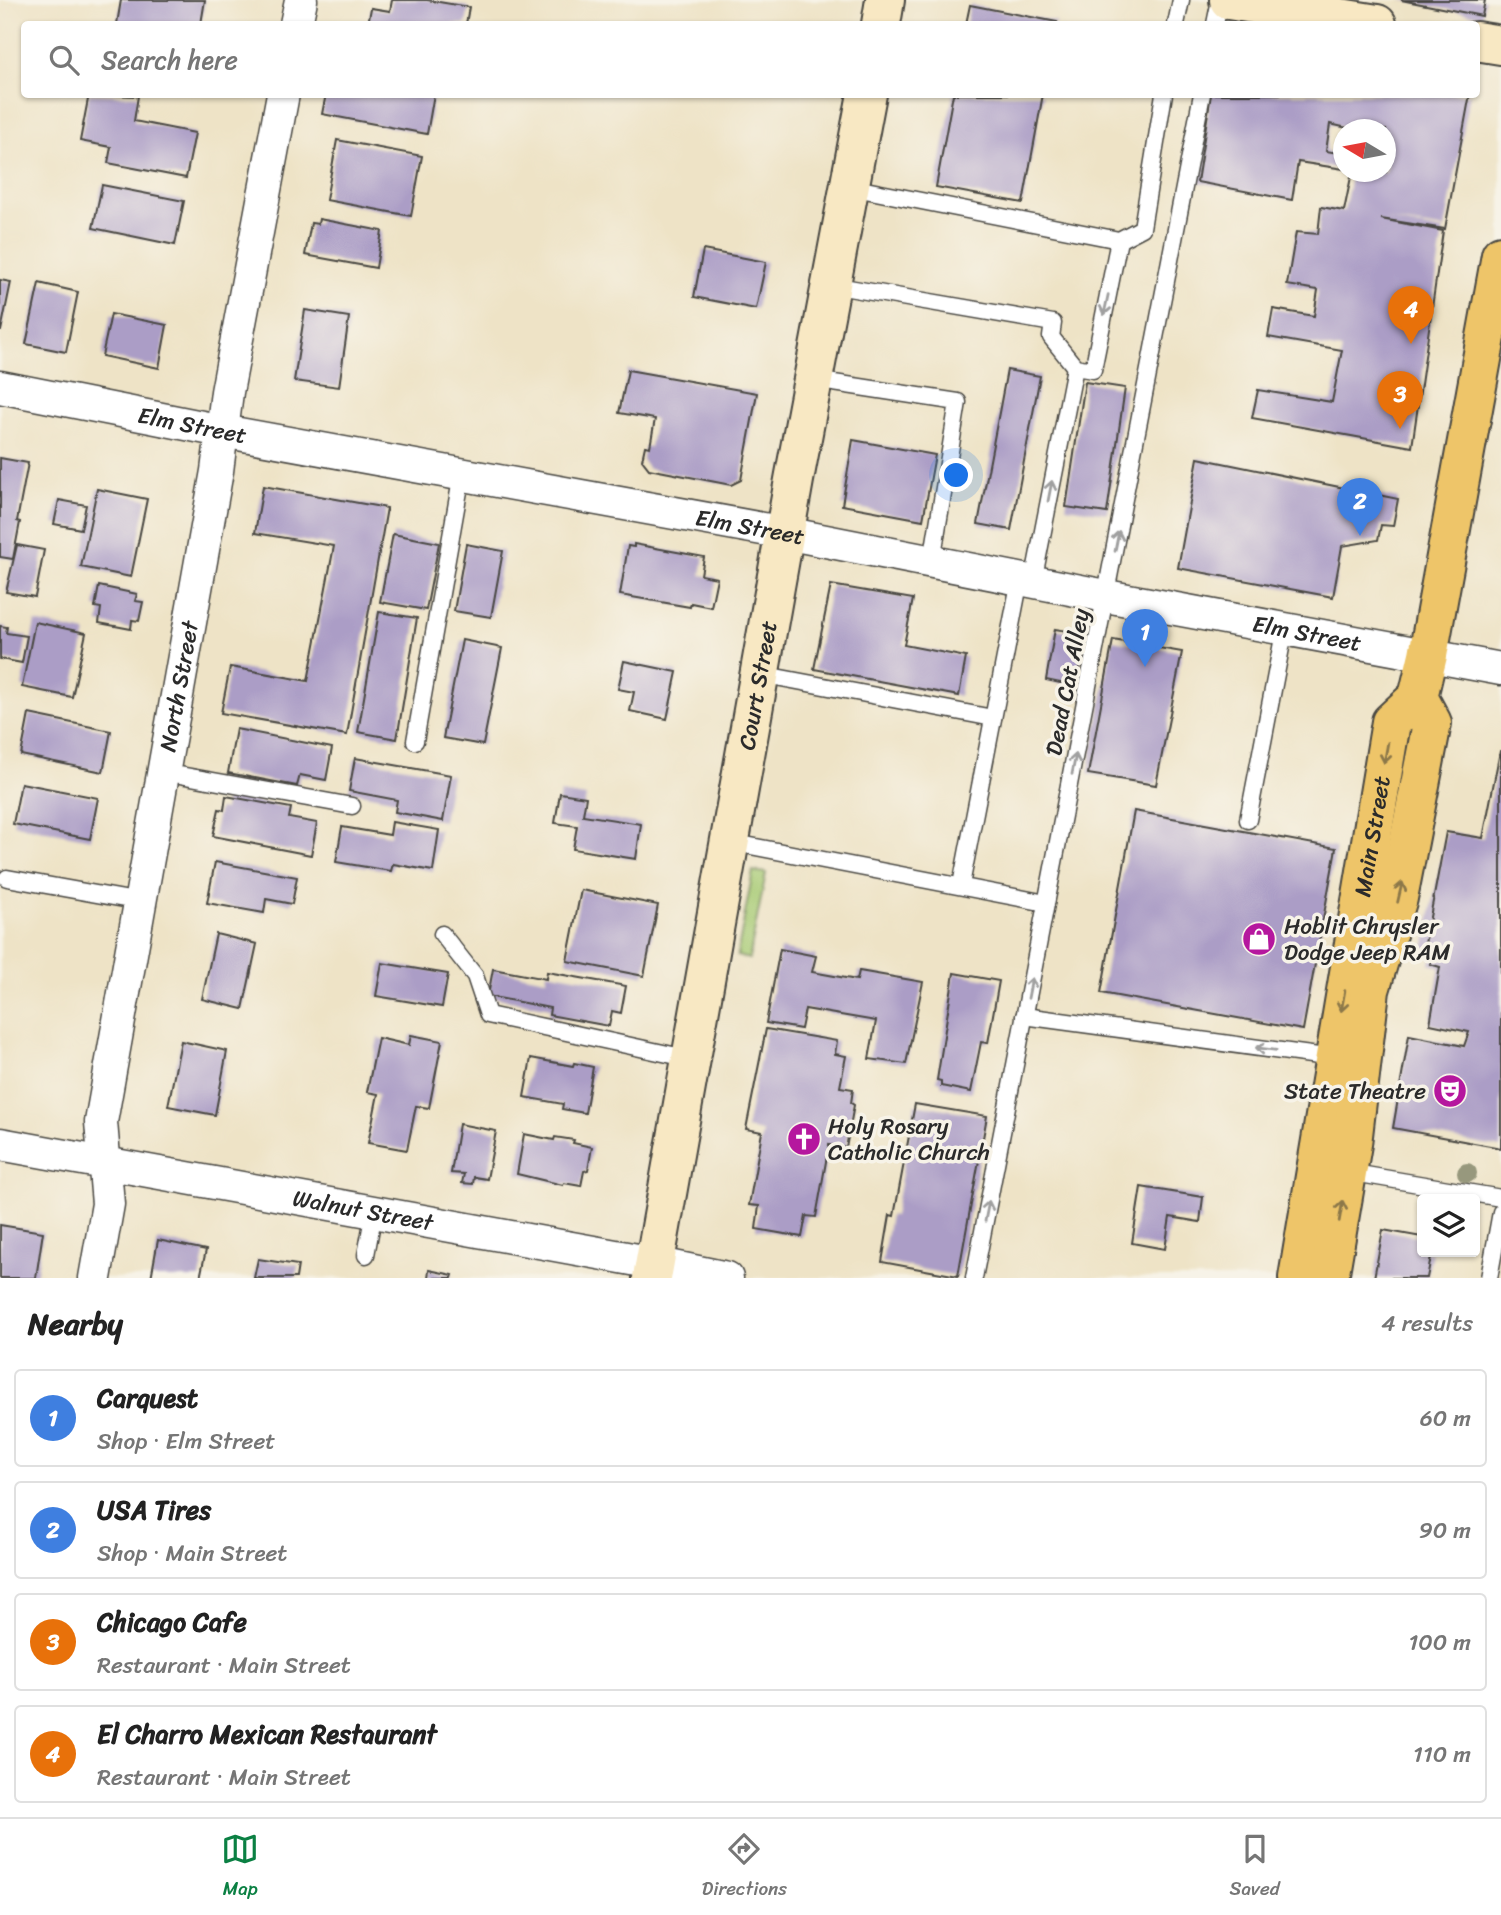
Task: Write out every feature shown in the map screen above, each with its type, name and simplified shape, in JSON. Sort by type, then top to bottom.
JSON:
[{"type":"main road","points":[[1418,697],[1501,255]]},
{"type":"main road","name":"Main Street","points":[[1298,1278],[1391,722],[1418,697],[1432,723],[1398,898],[1370,989],[1348,1172],[1329,1278]]},
{"type":"street","points":[[297,21],[301,0]]},
{"type":"street","points":[[882,21],[885,0]]},
{"type":"street","points":[[1229,0],[1358,21]]},
{"type":"street","points":[[1480,41],[1501,44]]},
{"type":"street","name":"North Street","points":[[95,1278],[108,1204],[101,1122],[215,483],[226,391],[282,98]]},
{"type":"street","name":"Court Street","points":[[653,1270],[866,98]]},
{"type":"street","name":"Elm Street","points":[[0,387],[222,431],[785,533],[1026,581],[1501,669]]},
{"type":"street","name":"Walnut Street","points":[[0,1144],[374,1212],[653,1270],[727,1278]]},
{"type":"lane","points":[[1178,21],[1181,0]]},
{"type":"lane","points":[[1216,21],[1220,0]]},
{"type":"lane","points":[[850,187],[1119,240],[1142,228],[1163,98]]},
{"type":"lane","name":"Dead Cat Alley","points":[[974,1278],[1201,98]]},
{"type":"lane","points":[[831,285],[1054,323],[1051,337],[1074,367],[1093,370],[1119,240]]},
{"type":"lane","points":[[961,885],[993,718],[1074,367]]},
{"type":"lane","points":[[814,380],[958,402],[932,561]]},
{"type":"lane","points":[[415,741],[462,474]]},
{"type":"lane","points":[[1248,820],[1285,627]]},
{"type":"lane","points":[[760,674],[993,718]]},
{"type":"lane","points":[[163,772],[352,806]]},
{"type":"lane","points":[[730,842],[1046,903]]},
{"type":"lane","points":[[7,878],[141,902]]},
{"type":"lane","points":[[442,934],[475,976],[488,1015],[691,1059]]},
{"type":"lane","points":[[1024,1016],[1333,1058]]},
{"type":"lane","points":[[1348,1172],[1501,1198]]},
{"type":"lane","points":[[366,1255],[374,1212]]},
{"type":"lane","points":[[1489,1278],[1501,1212]]},
{"type":"green space","points":[[753,871],[766,873],[749,959],[737,956]]},
{"type":"building","points":[[121,0],[205,0],[202,21],[118,21]]},
{"type":"building","points":[[392,0],[427,0],[469,7],[467,21],[369,21],[371,8],[390,11]]},
{"type":"building","points":[[1401,0],[1485,0],[1482,16]]},
{"type":"building","points":[[970,5],[1052,21],[967,21]]},
{"type":"building","points":[[88,98],[138,98],[134,121],[195,133],[186,178],[108,163],[111,147],[80,141]]},
{"type":"building","points":[[325,98],[433,98],[427,134],[322,114]]},
{"type":"building","points":[[952,98],[1042,98],[1023,203],[936,187]]},
{"type":"building","points":[[1210,98],[1469,98],[1445,229],[1381,219],[1443,231],[1412,447],[1252,418],[1258,390],[1332,402],[1342,350],[1268,337],[1273,309],[1314,316],[1318,290],[1287,285],[1296,232],[1318,234],[1321,207],[1344,211],[1350,182],[1396,182],[1396,119],[1333,119],[1326,151],[1333,152],[1333,167],[1298,162],[1292,200],[1197,182]]},
{"type":"building","points":[[337,140],[422,156],[411,216],[326,200]]},
{"type":"building","points":[[102,185],[184,201],[175,245],[93,228]]},
{"type":"building","points":[[319,219],[382,231],[376,268],[305,255],[311,223],[318,224]]},
{"type":"building","points":[[703,250],[766,262],[756,309],[694,297]]},
{"type":"building","points":[[0,280],[11,282],[1,331],[0,331]]},
{"type":"building","points":[[39,283],[78,292],[66,352],[26,344]]},
{"type":"building","points":[[305,310],[349,317],[339,387],[294,381]]},
{"type":"building","points":[[111,314],[167,325],[159,368],[102,356]]},
{"type":"building","points":[[628,370],[757,393],[741,480],[731,485],[649,469],[642,460],[645,446],[650,447],[655,419],[619,413]]},
{"type":"building","points":[[1007,370],[1040,376],[1011,530],[978,524]]},
{"type":"building","points":[[1085,382],[1125,388],[1107,513],[1066,507]]},
{"type":"building","points":[[853,440],[935,455],[923,520],[842,505]]},
{"type":"building","points":[[0,458],[28,463],[13,559],[0,557]]},
{"type":"building","points":[[1198,458],[1398,499],[1393,526],[1381,525],[1378,540],[1342,546],[1333,597],[1178,568]]},
{"type":"building","points":[[263,486],[387,508],[347,735],[221,713],[230,667],[308,681],[334,546],[255,533]]},
{"type":"building","points":[[97,489],[147,499],[131,577],[81,567]]},
{"type":"building","points":[[59,500],[86,505],[81,529],[54,524]]},
{"type":"building","points":[[393,534],[439,543],[426,610],[380,602]]},
{"type":"building","points":[[466,544],[503,551],[491,617],[454,611]]},
{"type":"building","points":[[634,544],[704,557],[701,575],[717,578],[711,607],[691,603],[690,607],[620,595],[628,546],[634,547]]},
{"type":"building","points":[[17,545],[44,550],[35,597],[6,592]]},
{"type":"building","points":[[831,585],[913,599],[904,645],[966,657],[959,696],[814,669]]},
{"type":"building","points":[[99,586],[137,594],[135,601],[143,602],[139,621],[132,620],[131,629],[99,623],[101,608],[95,607]]},
{"type":"building","points":[[379,612],[417,618],[397,739],[358,732]]},
{"type":"building","points":[[35,622],[86,633],[72,697],[22,687]]},
{"type":"building","points":[[0,626],[7,627],[6,633],[27,636],[22,663],[0,659]]},
{"type":"building","points":[[1055,629],[1087,634],[1075,686],[1046,680]]},
{"type":"building","points":[[462,640],[502,648],[483,745],[443,738]]},
{"type":"building","points":[[1113,640],[1182,652],[1156,785],[1088,774]]},
{"type":"building","points":[[624,661],[677,672],[667,719],[630,711],[634,692],[618,689]]},
{"type":"building","points":[[29,714],[111,731],[103,772],[21,755]]},
{"type":"building","points":[[236,729],[332,748],[326,780],[300,775],[297,786],[228,773]]},
{"type":"building","points":[[1500,751],[1501,1148],[1393,1128],[1409,1035],[1464,1046],[1469,1032],[1430,1024],[1440,967],[1430,964],[1433,951],[1424,949],[1446,832],[1483,838]]},
{"type":"building","points":[[355,758],[451,775],[443,821],[395,812],[397,800],[349,791]]},
{"type":"building","points":[[21,783],[98,798],[90,839],[13,824]]},
{"type":"building","points":[[560,793],[586,797],[583,815],[641,824],[636,859],[573,849],[577,826],[555,823]]},
{"type":"building","points":[[226,796],[291,808],[289,818],[317,823],[311,855],[213,836],[219,809],[224,810]]},
{"type":"building","points":[[1134,811],[1336,848],[1303,1030],[1101,993]]},
{"type":"building","points":[[392,822],[439,830],[433,871],[393,864],[391,871],[336,862],[342,827],[390,835]]},
{"type":"building","points":[[215,862],[297,877],[292,904],[266,899],[264,913],[207,903]]},
{"type":"building","points":[[581,890],[658,905],[644,976],[567,961]]},
{"type":"building","points":[[216,934],[257,944],[243,1009],[202,999]]},
{"type":"building","points":[[780,949],[816,956],[812,972],[857,980],[859,971],[923,982],[906,1064],[869,1059],[876,1021],[805,1009],[801,1029],[766,1023]]},
{"type":"building","points":[[382,963],[448,974],[442,1007],[376,996]]},
{"type":"building","points":[[493,969],[546,979],[547,972],[626,986],[621,1013],[612,1011],[609,1026],[549,1015],[550,1008],[488,996]]},
{"type":"building","points":[[954,973],[999,981],[988,1043],[981,1042],[971,1092],[941,1086],[941,1081],[937,1080]]},
{"type":"building","name":"Holy Rosary Catholic Church","points":[[766,1029],[837,1041],[835,1054],[846,1056],[840,1087],[853,1089],[851,1103],[854,1105],[846,1148],[829,1145],[816,1217],[806,1216],[802,1237],[756,1229],[759,1206],[749,1205],[762,1132],[746,1129]]},
{"type":"building","points":[[411,1035],[442,1041],[429,1108],[416,1106],[407,1150],[368,1143],[378,1094],[367,1092],[378,1038],[409,1045]]},
{"type":"building","points":[[181,1041],[227,1051],[215,1115],[168,1106]]},
{"type":"building","points":[[531,1058],[593,1067],[585,1113],[562,1109],[563,1104],[524,1097]]},
{"type":"building","points":[[915,1104],[987,1116],[958,1276],[882,1262],[890,1215],[894,1216]]},
{"type":"building","points":[[459,1124],[496,1131],[487,1179],[474,1177],[473,1184],[462,1183],[464,1174],[451,1173]]},
{"type":"building","points":[[524,1134],[554,1140],[555,1137],[574,1140],[573,1143],[592,1147],[588,1170],[584,1171],[581,1186],[563,1185],[517,1174]]},
{"type":"building","points":[[1141,1187],[1203,1197],[1200,1222],[1170,1217],[1165,1249],[1132,1243]]},
{"type":"building","points":[[0,1225],[43,1232],[36,1278],[0,1278]]},
{"type":"building","points":[[1383,1230],[1417,1236],[1417,1257],[1431,1257],[1427,1278],[1374,1278]]},
{"type":"building","points":[[158,1240],[206,1250],[200,1278],[151,1278]]},
{"type":"building","points":[[258,1259],[298,1265],[296,1278],[254,1278]]},
{"type":"building","points":[[429,1270],[453,1275],[452,1278],[428,1278]]},
{"type":"place","name":"El Charro Mexican Restaurant","points":[[1411,344]]},
{"type":"place","name":"Chicago Cafe","points":[[1400,429]]},
{"type":"place","name":"USA Tires","points":[[1360,536]]},
{"type":"place","name":"Carquest","points":[[1145,667]]},
{"type":"place","name":"Hoblit Chrysler Dodge Jeep RAM","points":[[1259,939]]},
{"type":"place","name":"State Theatre","points":[[1450,1091]]},
{"type":"place","name":"Holy Rosary Catholic Church","points":[[804,1139]]}]
